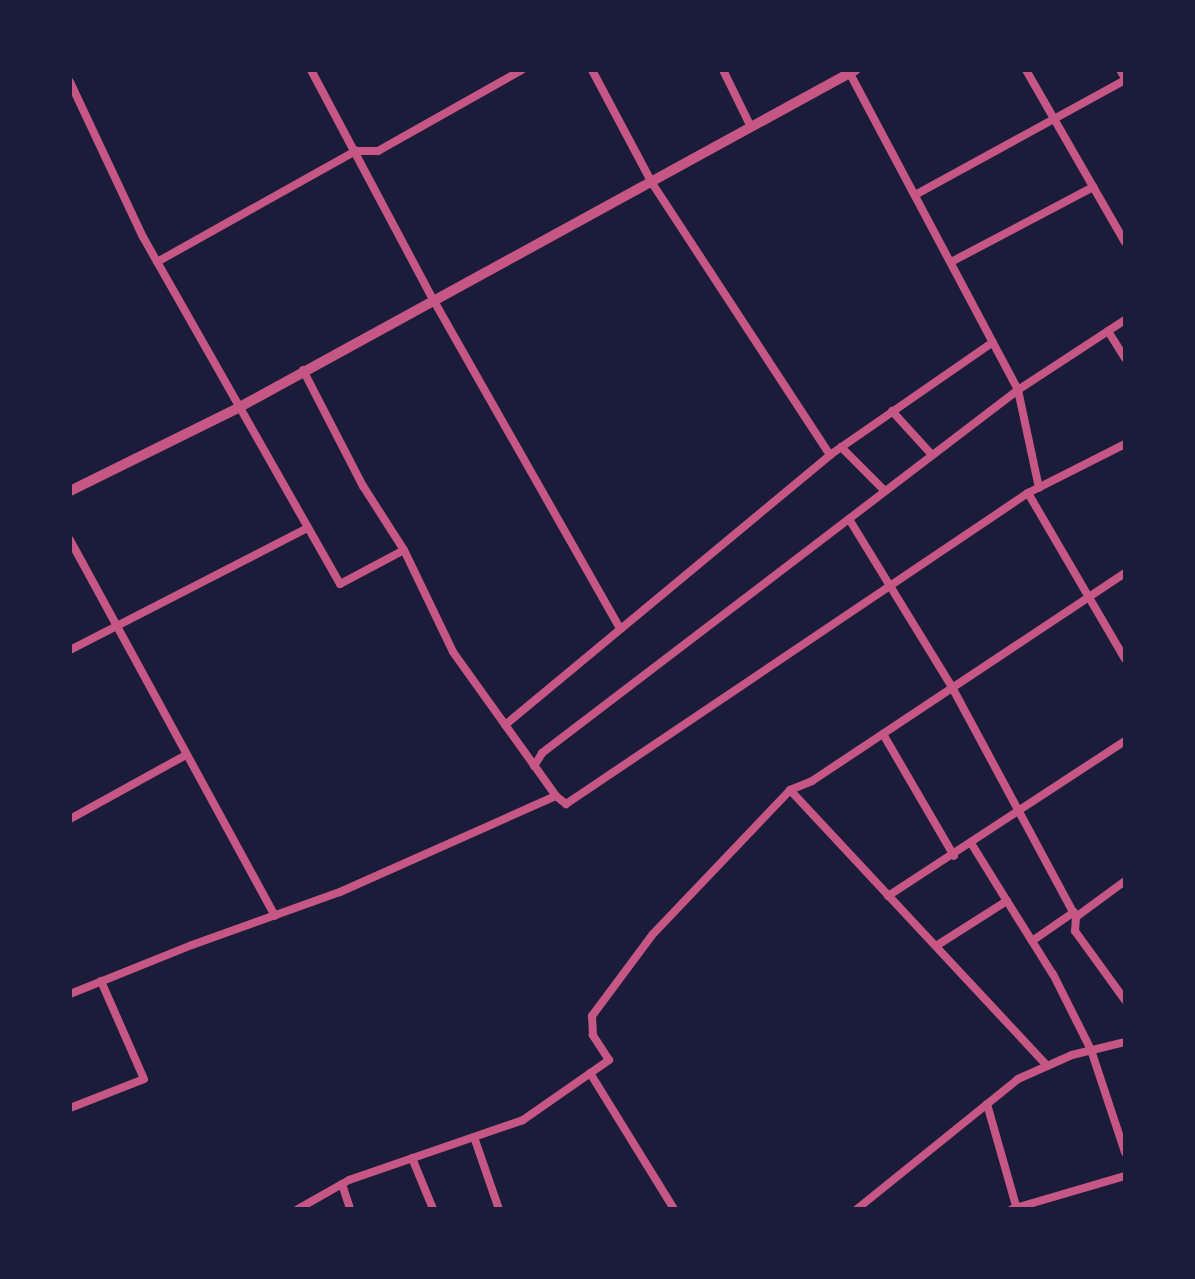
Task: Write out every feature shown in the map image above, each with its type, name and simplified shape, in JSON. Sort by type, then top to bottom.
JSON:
[{"type":"street","points":[[311,70],[434,301],[620,629]]},
{"type":"street","points":[[157,262],[356,151],[378,151],[522,70]]},
{"type":"street","points":[[592,70],[651,181],[830,455]]},
{"type":"street","points":[[723,70],[751,127]]},
{"type":"street","points":[[1026,70],[1125,242]]},
{"type":"street","points":[[915,195],[1125,79],[1120,70]]},
{"type":"street","points":[[70,491],[238,408],[851,71],[1018,390],[1039,488]]},
{"type":"street","points":[[70,82],[157,262],[340,584],[404,550]]},
{"type":"street","points":[[951,262],[1093,187]]},
{"type":"street","points":[[534,766],[542,753],[1018,390],[1125,320]]},
{"type":"street","points":[[1108,331],[1125,358]]},
{"type":"street","points":[[505,725],[830,455],[993,342]]},
{"type":"street","points":[[303,370],[363,486],[404,550],[453,652],[556,796],[566,804],[1028,493],[1125,444]]},
{"type":"street","points":[[892,411],[932,455]]},
{"type":"street","points":[[841,447],[885,491]]},
{"type":"street","points":[[1028,493],[1125,659]]},
{"type":"street","points":[[849,519],[953,689],[1020,811],[1075,914],[1075,931],[1125,1000]]},
{"type":"street","points":[[70,650],[307,528]]},
{"type":"street","points":[[70,540],[275,916]]},
{"type":"street","points":[[298,1209],[342,1184],[523,1120],[609,1060],[593,1035],[592,1016],[653,934],[790,790],[812,781],[1125,573]]},
{"type":"street","points":[[883,734],[954,856]]},
{"type":"street","points":[[888,896],[954,856],[1125,741]]},
{"type":"street","points":[[70,819],[186,755]]},
{"type":"street","points":[[790,790],[1047,1066]]},
{"type":"street","points":[[70,994],[340,892],[556,796]]},
{"type":"street","points":[[971,843],[1053,974],[1091,1050],[1125,1152]]},
{"type":"street","points":[[1032,941],[1125,881]]},
{"type":"street","points":[[936,946],[1007,901]]},
{"type":"street","points":[[70,1108],[144,1079],[101,981]]},
{"type":"street","points":[[857,1209],[1018,1079],[1091,1050],[1125,1042]]},
{"type":"street","points":[[590,1073],[674,1209]]},
{"type":"street","points":[[987,1104],[1015,1208],[1125,1176]]},
{"type":"street","points":[[474,1137],[499,1209]]},
{"type":"street","points":[[412,1158],[433,1209]]},
{"type":"street","points":[[342,1184],[350,1209]]}]
